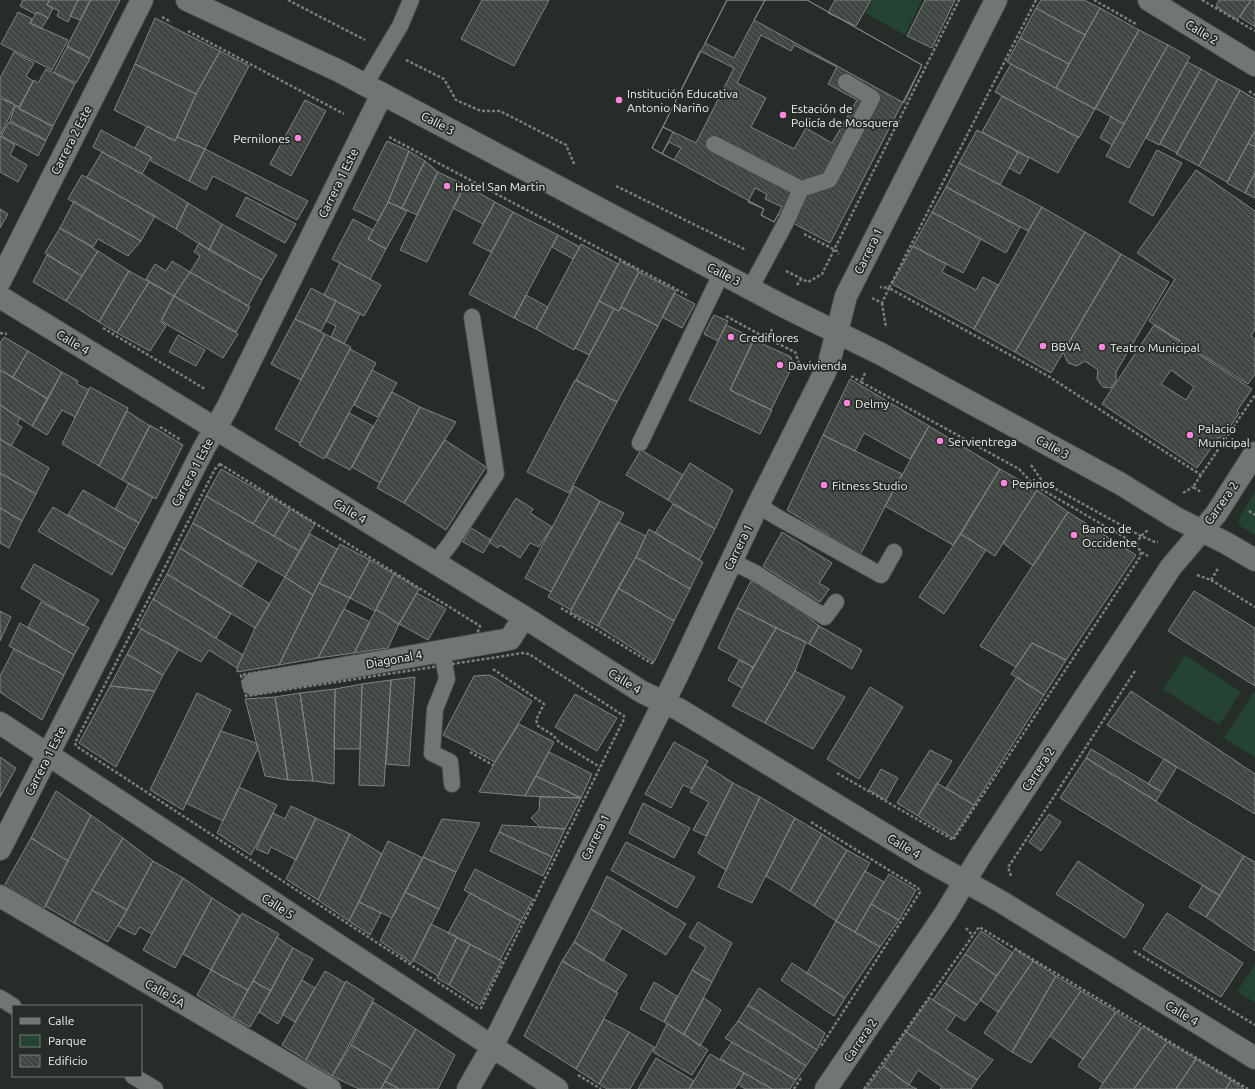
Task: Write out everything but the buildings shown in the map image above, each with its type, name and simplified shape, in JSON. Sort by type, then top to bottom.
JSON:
[{"type":"street","name":"Carrera 2 Este","points":[[0,281],[142,0]]},
{"type":"street","name":"Calle 3","points":[[188,0],[338,71],[784,306],[837,332],[1049,445],[1255,560]]},
{"type":"street","name":"Carrera 1","points":[[468,1089],[492,1047],[663,703],[758,505],[827,369],[846,296],[996,0]]},
{"type":"street","name":"Calle 2","points":[[1149,0],[1255,65]]},
{"type":"street","name":"Carrera 1 Este","points":[[0,849],[215,429],[373,90]]},
{"type":"street","name":"Calle 4","points":[[0,297],[435,562],[642,692],[680,710],[990,896],[1255,1058]]},
{"type":"street","name":"Carrera 2","points":[[826,1089],[965,882],[979,858],[1171,567],[1216,514],[1255,453]]},
{"type":"street","name":"Diagonal 4","points":[[252,684],[443,658],[510,639],[524,617]]},
{"type":"street","name":"Calle 5","points":[[0,723],[557,1089]]},
{"type":"street","name":"Calle 5A","points":[[0,896],[330,1089]]},
{"type":"lane","points":[[373,90],[387,50],[400,26],[411,0]]},
{"type":"lane","points":[[714,144],[801,189],[829,180],[872,98],[846,82]]},
{"type":"lane","points":[[750,287],[787,220],[801,189]]},
{"type":"lane","points":[[640,443],[722,272]]},
{"type":"lane","points":[[435,562],[450,544],[496,474],[472,317]]},
{"type":"lane","points":[[758,505],[881,575],[894,552]]},
{"type":"lane","points":[[731,561],[757,574],[825,617],[836,602]]},
{"type":"lane","points":[[443,658],[447,679],[435,709],[432,753],[450,762],[452,784]]},
{"type":"lane","points":[[0,998],[12,1005]]},
{"type":"lane","points":[[135,1077],[155,1089]]},
{"type":"path","points":[[288,0],[444,79],[456,100],[481,111],[500,111],[566,145],[574,166],[581,169]]},
{"type":"path","points":[[610,183],[808,282],[822,274],[959,0]]},
{"type":"path","points":[[880,302],[882,303],[1036,0]]},
{"type":"path","points":[[1202,0],[1255,32]]},
{"type":"path","points":[[157,16],[174,23]]},
{"type":"path","points":[[181,27],[347,117]]},
{"type":"path","points":[[384,137],[391,137],[768,339],[795,352],[799,363],[796,370]]},
{"type":"path","points":[[800,231],[837,251],[850,288]]},
{"type":"path","points":[[822,274],[826,276]]},
{"type":"path","points":[[768,339],[784,306],[801,279]]},
{"type":"path","points":[[889,288],[1048,376],[1201,475],[1255,395]]},
{"type":"path","points":[[103,327],[205,389]]},
{"type":"path","points":[[831,356],[872,377]]},
{"type":"path","points":[[847,378],[852,376],[861,382]]},
{"type":"path","points":[[971,443],[1019,469],[1034,485],[1136,544],[1142,536],[1157,524],[1173,496],[1193,487]]},
{"type":"path","points":[[1025,461],[1031,465],[1042,482],[1154,542],[1162,540]]},
{"type":"path","points":[[220,464],[480,626],[477,634],[471,638],[241,675],[246,696],[443,658],[523,653],[529,654],[624,716],[624,719],[600,767],[482,1008],[477,1008],[78,748],[75,743],[215,469],[220,464]]},
{"type":"path","points":[[1204,470],[1210,474]]},
{"type":"path","points":[[1251,512],[1255,515]]},
{"type":"path","points":[[832,770],[950,840],[953,840],[1136,564],[1141,552]]},
{"type":"path","points":[[1196,580],[1199,577]]},
{"type":"path","points":[[1211,580],[1255,607]]},
{"type":"path","points":[[554,604],[651,663],[657,662],[659,659]]},
{"type":"path","points":[[491,668],[544,704],[536,720],[538,726],[553,735],[559,742],[600,767]]},
{"type":"path","points":[[1016,879],[1009,875],[1008,867],[1136,670]]},
{"type":"path","points":[[467,750],[493,765]]},
{"type":"path","points":[[804,818],[918,888],[920,892],[820,1049]]},
{"type":"path","points":[[864,1089],[979,927],[1248,1089]]},
{"type":"path","points":[[1129,948],[1255,1025]]},
{"type":"path","points":[[575,1072],[600,1089]]},
{"type":"path","points":[[794,1089],[803,1076]]},
{"type":"green space","points":[[873,0],[922,0],[905,35],[865,13]]},
{"type":"green space","points":[[1255,491],[1255,535],[1240,526],[1238,520]]},
{"type":"green space","points":[[1185,655],[1241,692],[1219,725],[1163,689]]},
{"type":"green space","points":[[1255,692],[1255,757],[1224,738]]},
{"type":"green space","points":[[1255,964],[1255,1002],[1237,992]]},
{"type":"place","name":"Institución Educativa Antonio Nariño","points":[[619,100]]},
{"type":"place","name":"Estación de Policía de Mosquera","points":[[783,115]]},
{"type":"place","name":"Pernilones","points":[[298,138]]},
{"type":"place","name":"Hotel San Martin","points":[[447,186]]},
{"type":"place","name":"Crediflores","points":[[731,337]]},
{"type":"place","name":"BBVA","points":[[1043,346]]},
{"type":"place","name":"Teatro Municipal","points":[[1102,347]]},
{"type":"place","name":"Davivienda","points":[[780,365]]},
{"type":"place","name":"Delmy","points":[[847,403]]},
{"type":"place","name":"Palacio Municipal","points":[[1190,435]]},
{"type":"place","name":"Servientrega","points":[[940,441]]},
{"type":"place","name":"Pepinos","points":[[1004,483]]},
{"type":"place","name":"Fitness Studio","points":[[824,485]]},
{"type":"place","name":"Banco de Occidente","points":[[1074,535]]}]
